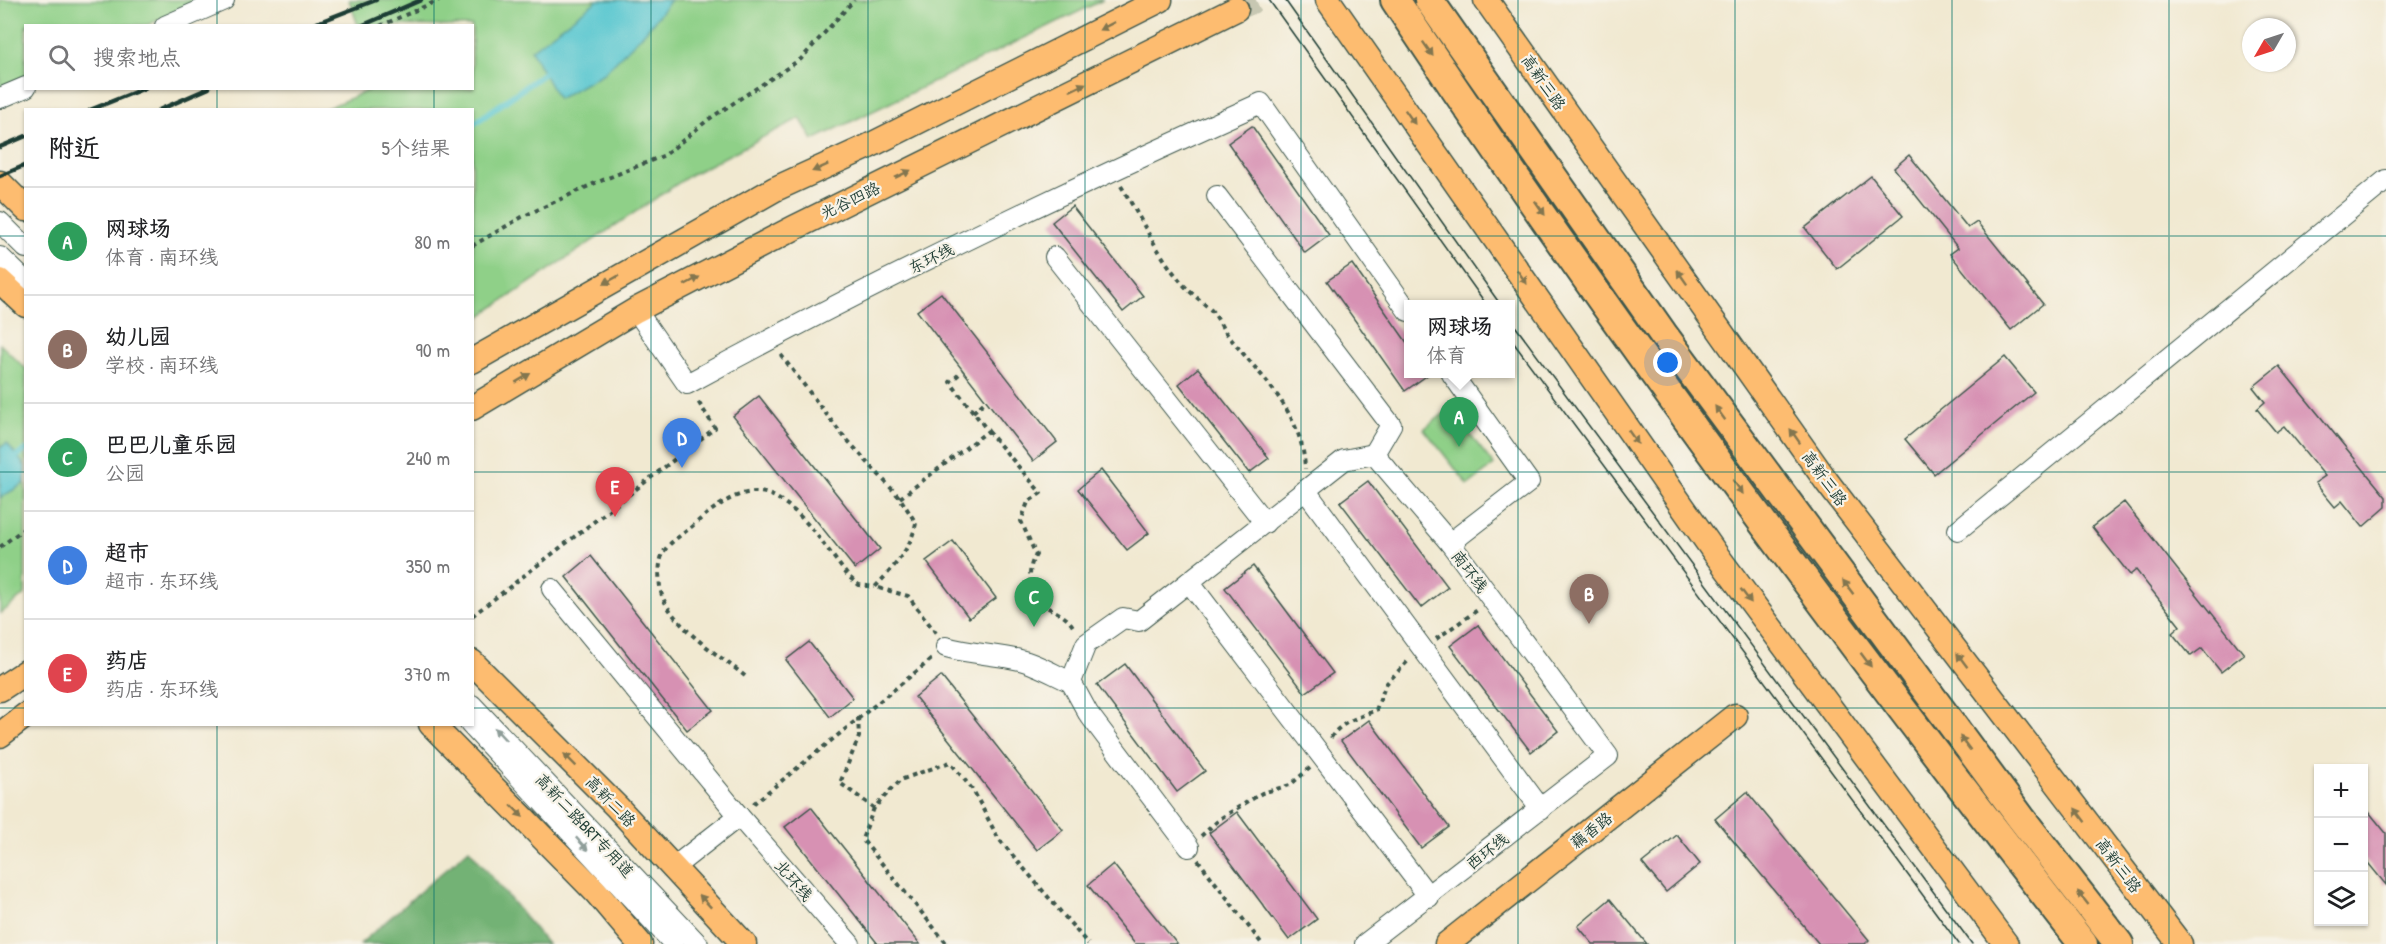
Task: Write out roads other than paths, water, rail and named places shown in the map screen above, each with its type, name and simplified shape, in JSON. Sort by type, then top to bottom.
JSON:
[{"type":"highway","points":[[1395,0],[1702,437],[1832,614],[2083,944]]},
{"type":"highway","points":[[1429,0],[1663,334],[2007,799],[2119,944]]},
{"type":"main road","points":[[474,360],[775,189],[865,148],[1160,0]]},
{"type":"main road","points":[[1328,0],[1715,553],[2006,944]]},
{"type":"main road","name":"高新三路","points":[[1486,0],[1827,482],[2181,944]]},
{"type":"main road","name":"光谷四路","points":[[474,407],[636,310],[794,228],[1236,9]]},
{"type":"main road","points":[[0,183],[24,207]]},
{"type":"main road","points":[[0,281],[24,303]]},
{"type":"main road","name":"高新二路","points":[[474,664],[674,867],[744,944]]},
{"type":"main road","points":[[0,689],[24,673]]},
{"type":"main road","name":"藕香路","points":[[1447,944],[1735,716]]},
{"type":"main road","points":[[0,735],[24,717]]},
{"type":"main road","points":[[433,726],[596,892],[640,944]]},
{"type":"street","points":[[170,24],[224,0]]},
{"type":"street","points":[[0,98],[24,88]]},
{"type":"street","name":"东环线","points":[[636,310],[687,384],[770,339],[1111,170],[1261,103],[1404,305]]},
{"type":"street","points":[[1958,530],[2386,180]]},
{"type":"street","points":[[1071,682],[1086,644],[1123,618],[1139,621],[1344,460],[1374,454],[1391,424],[1217,196]]},
{"type":"street","points":[[0,222],[24,246]]},
{"type":"street","points":[[0,257],[24,280]]},
{"type":"street","points":[[1055,257],[1265,523]]},
{"type":"street","name":"南环线","points":[[1455,378],[1529,482],[1450,543],[1608,756]]},
{"type":"street","points":[[1374,454],[1450,543]]},
{"type":"street","points":[[1305,491],[1541,809]]},
{"type":"street","points":[[1189,582],[1429,897]]},
{"type":"street","name":"北环线","points":[[552,589],[739,816],[850,944]]},
{"type":"street","points":[[946,647],[964,652],[981,652],[1023,660],[1071,682],[1088,713],[1189,848]]},
{"type":"street","name":"高新二路BRT专用道","points":[[474,707],[698,944]]},
{"type":"street","name":"高新二路BRT专用道","points":[[472,726],[674,944]]},
{"type":"street","name":"西环线","points":[[1365,944],[1429,897],[1608,756]]},
{"type":"street","points":[[674,867],[739,816]]},
{"type":"water","points":[[598,0],[671,0],[645,32],[604,73],[558,99],[531,50]]},
{"type":"water","points":[[7,443],[24,465],[24,484],[0,498],[0,448]]},
{"type":"waterway","points":[[474,124],[550,69]]},
{"type":"waterway","points":[[0,468],[24,451]]},
{"type":"tunnel","points":[[1236,9],[1256,0]]},
{"type":"tram line","points":[[1269,0],[1483,300]]},
{"type":"tram line","points":[[1285,0],[1497,300]]},
{"type":"tram line","points":[[1515,326],[1972,944]]},
{"type":"tram line","points":[[1515,345],[1959,944]]},
{"type":"railway","points":[[314,24],[376,0]]},
{"type":"railway","points":[[366,24],[421,0]]},
{"type":"railway","points":[[95,108],[140,90]]},
{"type":"railway","points":[[164,108],[204,90]]},
{"type":"railway","points":[[0,147],[24,137]]},
{"type":"railway","points":[[0,176],[24,166]]},
{"type":"place","name":"网球场","points":[[1459,447]]},
{"type":"place","name":"超市","points":[[682,468]]},
{"type":"place","name":"药店","points":[[615,517]]},
{"type":"place","name":"幼儿园","points":[[1589,624]]},
{"type":"place","name":"巴巴儿童乐园","points":[[1034,627]]}]
